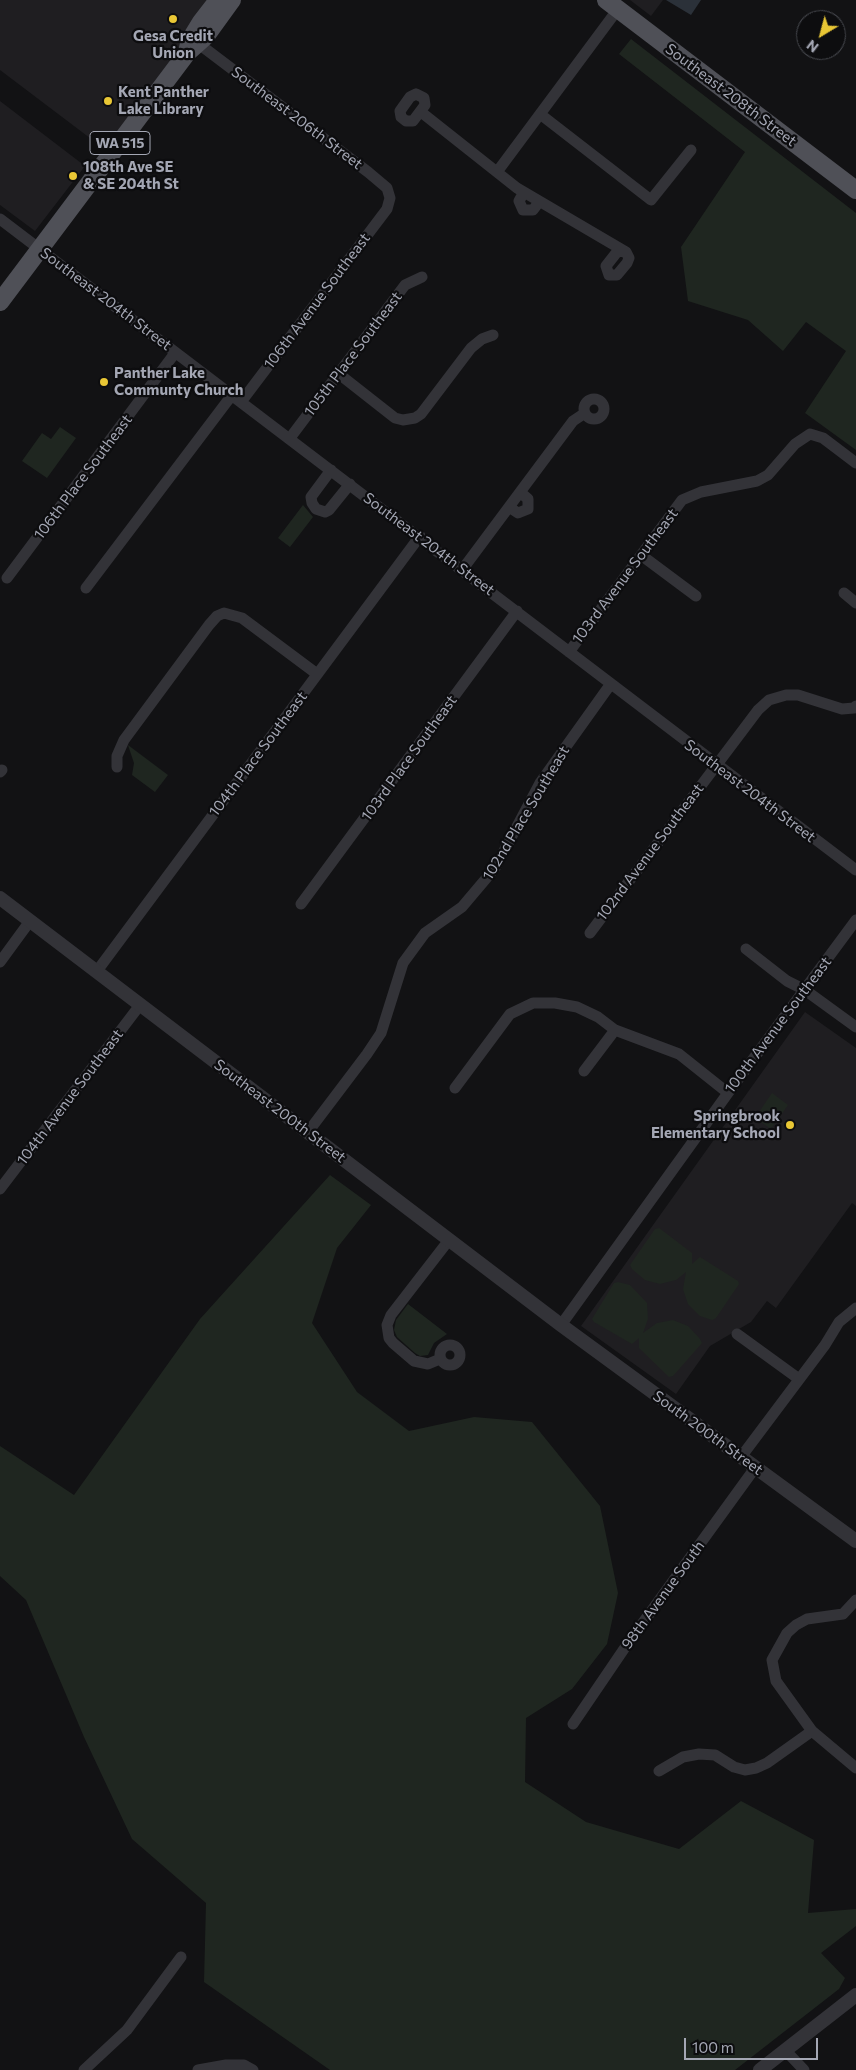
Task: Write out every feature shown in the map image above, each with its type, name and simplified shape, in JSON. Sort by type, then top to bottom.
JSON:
[{"type":"main road","name":"WA 515","points":[[193,48],[190,40],[218,0]]},
{"type":"main road","name":"WA 515","points":[[0,302],[193,48],[232,0]]},
{"type":"main road","name":"Southeast 208th Street","points":[[612,4],[856,190]]},
{"type":"street","points":[[497,172],[540,114],[612,4]]},
{"type":"street","name":"Southeast 206th Street","points":[[193,48],[368,172],[387,188],[390,198]]},
{"type":"street","points":[[421,112],[524,192],[623,251]]},
{"type":"street","points":[[540,114],[651,200],[691,150]]},
{"type":"street","points":[[524,192],[519,201],[523,210],[533,210],[539,202]]},
{"type":"street","name":"106th Avenue Southeast","points":[[241,402],[387,209],[390,198]]},
{"type":"street","name":"Southeast 204th Street","points":[[0,219],[175,353],[420,536],[610,685],[856,870]]},
{"type":"street","name":"105th Place Southeast","points":[[290,438],[405,285],[422,277]]},
{"type":"street","points":[[339,374],[395,418],[408,419],[421,414],[470,348],[482,339],[493,335]]},
{"type":"street","name":"106th Place Southeast","points":[[7,578],[175,353]]},
{"type":"street","points":[[86,588],[232,395]]},
{"type":"street","points":[[462,570],[573,421],[585,414]]},
{"type":"street","name":"103rd Avenue Southeast","points":[[569,652],[682,500],[701,492],[757,481],[768,476],[795,444],[810,434],[823,438],[856,463]]},
{"type":"street","points":[[331,470],[311,497],[316,509],[320,511],[329,510],[350,484]]},
{"type":"street","points":[[508,508],[518,513],[528,510],[528,499],[520,492]]},
{"type":"street","name":"104th Place Southeast","points":[[97,971],[420,536]]},
{"type":"street","points":[[641,555],[696,596]]},
{"type":"street","points":[[844,593],[856,603]]},
{"type":"street","name":"103rd Place Southeast","points":[[301,904],[517,611]]},
{"type":"street","points":[[117,767],[117,756],[124,740],[209,625],[224,614],[242,618],[317,674]]},
{"type":"street","name":"102nd Place Southeast","points":[[308,1132],[367,1054],[380,1033],[403,963],[425,934],[462,907],[495,868],[555,759],[610,685]]},
{"type":"street","name":"102nd Avenue Southeast","points":[[590,934],[715,765],[758,710],[769,700],[798,694],[842,709],[855,707]]},
{"type":"street","name":"Southeast 200th Street","points":[[0,898],[561,1325]]},
{"type":"street","name":"100th Avenue Southeast","points":[[561,1325],[728,1093],[856,920]]},
{"type":"street","points":[[0,962],[30,921]]},
{"type":"street","points":[[746,949],[787,981],[805,990],[856,1027]]},
{"type":"street","points":[[454,1088],[510,1014],[533,1003],[555,1003],[577,1007],[598,1017],[615,1030],[679,1054],[728,1093]]},
{"type":"street","name":"104th Avenue Southeast","points":[[0,1189],[140,1005]]},
{"type":"street","points":[[584,1071],[615,1030]]},
{"type":"street","points":[[440,1359],[428,1364],[414,1361],[389,1338],[387,1326],[391,1315],[449,1240]]},
{"type":"street","points":[[741,1457],[839,1322],[856,1308]]},
{"type":"street","name":"South 200th Street","points":[[561,1325],[856,1541]]},
{"type":"street","points":[[737,1334],[799,1379]]},
{"type":"street","name":"98th Avenue South","points":[[573,1724],[626,1646],[755,1468]]},
{"type":"street","points":[[856,1600],[843,1614],[836,1617],[807,1619],[796,1624],[787,1633],[772,1660],[776,1681],[812,1731],[856,1768]]},
{"type":"street","points":[[659,1771],[683,1757],[698,1754],[715,1754],[734,1767],[745,1770],[756,1768],[768,1763],[812,1731]]},
{"type":"street","points":[[84,2070],[127,2030],[181,1957]]},
{"type":"street","points":[[760,2070],[856,1995]]},
{"type":"street","points":[[786,2051],[804,2070]]},
{"type":"street","points":[[198,2070],[226,2065],[244,2066],[254,2070]]},
{"type":"shaded area","points":[[0,0],[226,0],[111,154],[0,70]]},
{"type":"shaded area","points":[[630,0],[663,0],[651,16]]},
{"type":"shaded area","points":[[666,0],[701,0],[691,15]]},
{"type":"shaded area","points":[[631,39],[856,213],[856,450],[805,413],[846,351],[806,322],[783,351],[748,320],[688,301],[681,247],[745,152],[619,54]]},
{"type":"shaded area","points":[[0,101],[85,166],[35,231],[0,205]]},
{"type":"shaded area","points":[[60,427],[76,438],[47,478],[22,461],[42,433],[51,439]]},
{"type":"shaded area","points":[[303,505],[313,517],[290,547],[278,538]]},
{"type":"shaded area","points":[[128,745],[168,775],[155,792],[132,775],[134,763]]},
{"type":"shaded area","name":"Springbrook Elementary School","points":[[805,1012],[856,1048],[856,1206],[852,1203],[776,1308],[767,1301],[751,1322],[710,1346],[676,1394],[581,1326]]},
{"type":"shaded area","points":[[772,1093],[788,1105],[771,1129],[755,1118]]},
{"type":"shaded area","points":[[330,1175],[371,1205],[337,1248],[312,1323],[357,1392],[409,1431],[474,1417],[532,1422],[600,1506],[618,1593],[607,1644],[572,1689],[526,1718],[525,1782],[586,1822],[679,1849],[741,1801],[814,1840],[808,1913],[856,1909],[856,1926],[821,1953],[845,1978],[839,1989],[735,2070],[330,2070],[204,1982],[206,1903],[132,1839],[84,1737],[26,1600],[0,1576],[0,1446],[74,1495],[200,1319]]},
{"type":"shaded area","points":[[659,1228],[692,1253],[692,1264],[700,1257],[738,1281],[739,1284],[716,1318],[712,1320],[700,1316],[688,1304],[683,1289],[686,1272],[676,1280],[660,1284],[645,1280],[632,1269],[630,1265],[655,1229]]},
{"type":"shaded area","points":[[614,1283],[630,1285],[647,1303],[648,1319],[643,1333],[657,1323],[673,1320],[688,1326],[700,1339],[702,1343],[673,1376],[669,1377],[639,1348],[639,1338],[632,1344],[592,1319]]},
{"type":"shaded area","points":[[408,1304],[447,1334],[434,1343],[428,1355],[420,1356],[415,1353],[397,1337],[394,1330],[396,1320]]},
{"type":"place","name":"Gesa Credit Union","points":[[173,19]]},
{"type":"place","name":"Kent Panther Lake Library","points":[[108,101]]},
{"type":"place","name":"108th Ave SE & SE 204th St","points":[[73,176]]},
{"type":"place","name":"Panther Lake Communty Church","points":[[104,382]]},
{"type":"place","name":"Springbrook Elementary School","points":[[790,1125]]}]
